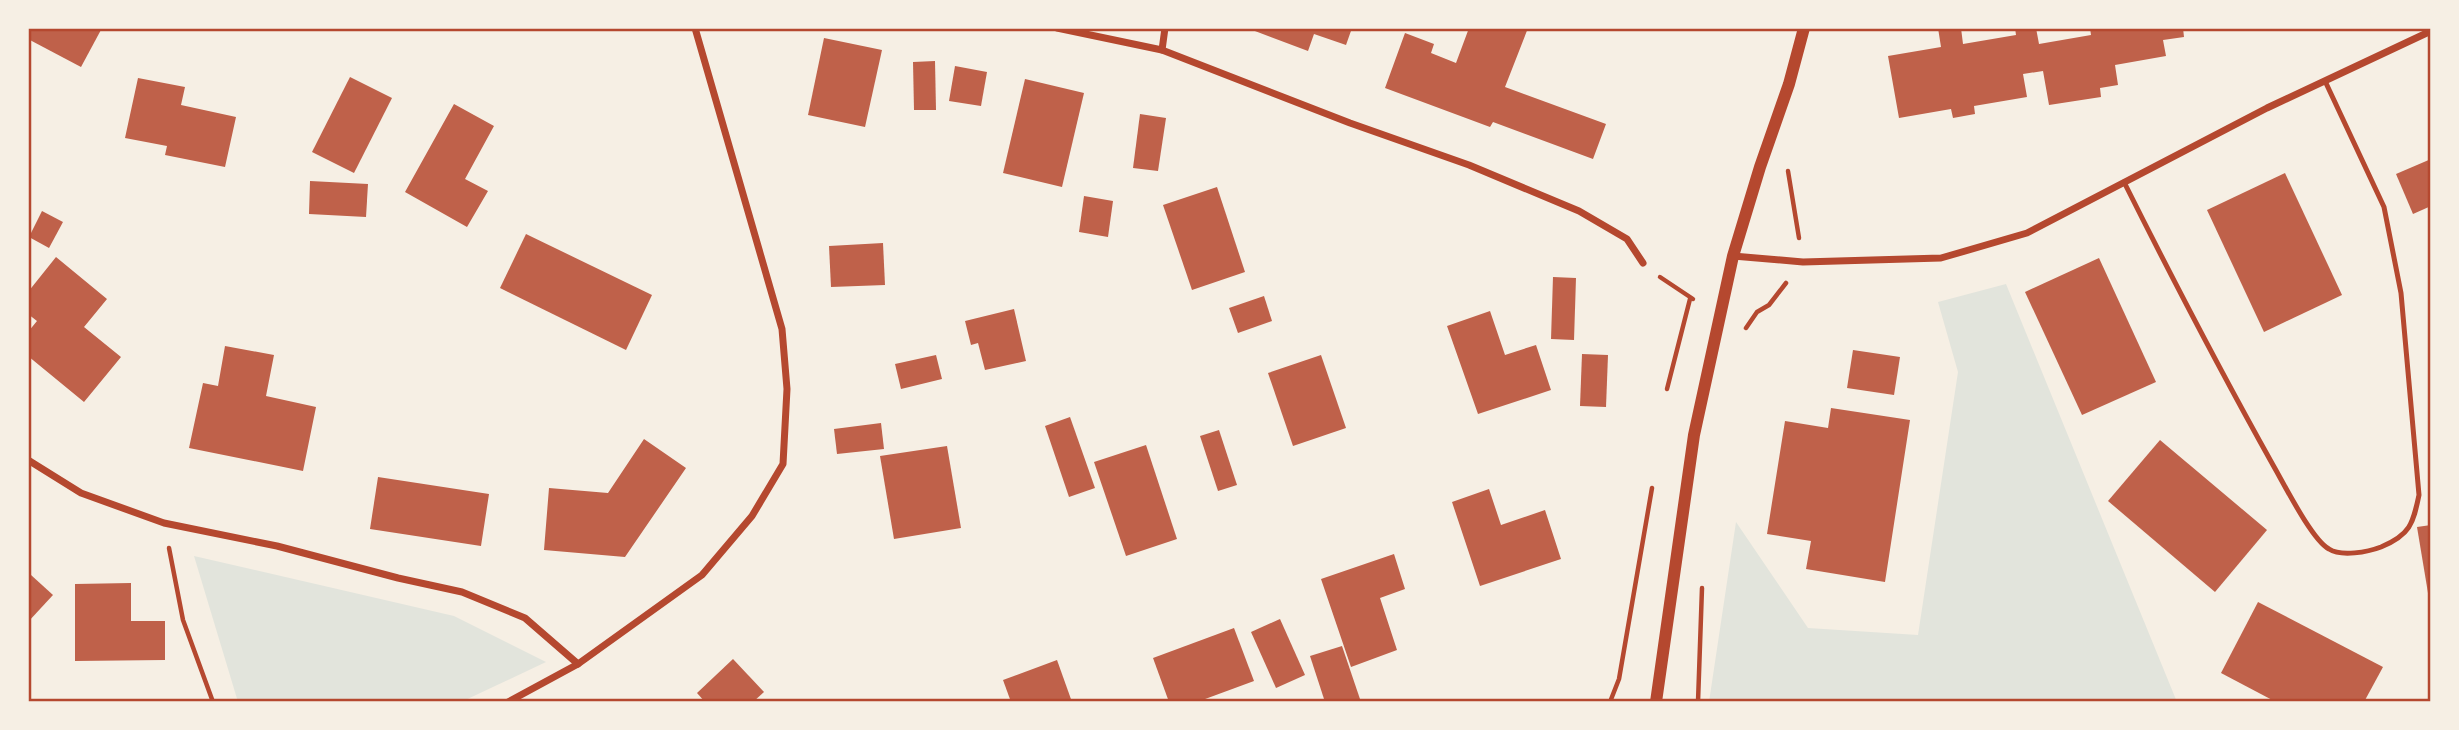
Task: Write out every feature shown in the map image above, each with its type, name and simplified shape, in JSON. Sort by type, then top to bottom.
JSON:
[{"type":"street","points":[[508,702],[578,664],[702,575],[752,516],[783,464],[787,388],[782,329],[695,28]]},
{"type":"street","points":[[1057,28],[1162,50],[1350,123],[1469,165],[1579,211],[1627,239],[1643,263]]},
{"type":"street","points":[[1162,50],[1164,28]]},
{"type":"street","points":[[1656,702],[1694,435],[1733,256],[1789,85],[1804,28]]},
{"type":"street","points":[[1733,256],[1803,262],[1941,258],[2027,233],[2325,80],[2431,31]]},
{"type":"street","points":[[28,460],[81,493],[164,523],[277,546],[462,592],[525,618],[578,664]]},
{"type":"lane","points":[[2124,182],[2210,353],[2304,521],[2328,550],[2347,553],[2379,548],[2399,538],[2413,524],[2419,495],[2401,293],[2384,207],[2325,80]]},
{"type":"path","points":[[1743,336],[1757,312],[1769,305],[1803,262],[1788,171],[1792,158]]},
{"type":"path","points":[[1643,263],[1690,299],[1723,304]]},
{"type":"path","points":[[1667,389],[1690,299]]},
{"type":"path","points":[[1610,702],[1619,679],[1652,488]]},
{"type":"path","points":[[164,523],[183,620],[213,702]]},
{"type":"path","points":[[1698,702],[1702,580]]},
{"type":"shaded area","points":[[2006,284],[2177,702],[1709,702],[1736,522],[1808,628],[1918,635],[1958,372],[1938,302]]},
{"type":"shaded area","points":[[194,556],[454,616],[546,662],[461,702],[238,702]]},
{"type":"building","points":[[28,28],[102,28],[81,67],[28,39]]},
{"type":"building","points":[[1247,28],[1352,28],[1346,45],[1314,34],[1308,51]]},
{"type":"building","points":[[1469,28],[1528,28],[1505,87],[1606,124],[1593,159],[1493,122],[1490,127],[1385,88],[1405,33],[1434,44],[1431,53],[1456,63]]},
{"type":"building","points":[[1938,28],[1961,28],[1963,44],[2016,35],[2015,28],[2036,28],[2039,44],[2091,35],[2090,28],[2183,28],[2184,37],[2163,40],[2166,56],[2115,65],[2118,85],[2100,88],[2101,97],[2049,105],[2043,71],[2023,74],[2027,97],[1974,106],[1975,114],[1953,118],[1951,109],[1899,118],[1888,56],[1941,47]]},
{"type":"building","points":[[824,38],[882,50],[865,127],[808,115]]},
{"type":"building","points":[[935,61],[936,110],[914,110],[913,62]]},
{"type":"building","points":[[955,66],[987,72],[981,106],[949,101]]},
{"type":"building","points":[[350,77],[392,98],[354,173],[312,152]]},
{"type":"building","points":[[138,78],[185,87],[181,105],[236,117],[225,167],[165,155],[167,146],[125,138]]},
{"type":"building","points":[[1025,79],[1084,93],[1062,187],[1003,173]]},
{"type":"building","points":[[454,104],[494,126],[465,179],[488,191],[467,227],[405,192]]},
{"type":"building","points":[[1140,114],[1166,118],[1158,171],[1133,168]]},
{"type":"building","points":[[2431,159],[2431,206],[2413,214],[2396,174]]},
{"type":"building","points":[[2285,173],[2342,295],[2264,332],[2207,210]]},
{"type":"building","points":[[310,181],[368,184],[366,217],[309,214]]},
{"type":"building","points":[[1217,187],[1245,272],[1192,290],[1163,205]]},
{"type":"building","points":[[1084,196],[1113,201],[1108,237],[1079,232]]},
{"type":"building","points":[[42,211],[63,222],[49,248],[29,237]]},
{"type":"building","points":[[526,234],[652,295],[626,350],[500,288]]},
{"type":"building","points":[[883,243],[885,285],[831,287],[829,246]]},
{"type":"building","points":[[56,257],[107,299],[84,327],[121,357],[84,402],[28,356],[28,332],[37,321],[28,314],[28,292]]},
{"type":"building","points":[[2099,258],[2156,382],[2082,415],[2025,292]]},
{"type":"building","points":[[1553,277],[1576,278],[1574,340],[1551,339]]},
{"type":"building","points":[[1264,296],[1272,321],[1238,333],[1229,308]]},
{"type":"building","points":[[1014,309],[1026,361],[985,370],[978,343],[971,345],[965,321]]},
{"type":"building","points":[[1490,311],[1505,355],[1536,345],[1551,390],[1478,414],[1447,326]]},
{"type":"building","points":[[225,346],[274,355],[266,396],[316,407],[303,471],[189,448],[203,383],[218,386]]},
{"type":"building","points":[[1853,350],[1900,357],[1894,395],[1847,388]]},
{"type":"building","points":[[1582,354],[1608,355],[1606,407],[1580,406]]},
{"type":"building","points":[[936,355],[942,379],[901,389],[895,364]]},
{"type":"building","points":[[1321,355],[1346,428],[1293,446],[1268,373]]},
{"type":"building","points":[[1831,408],[1910,420],[1885,582],[1806,569],[1811,541],[1767,534],[1785,421],[1828,428]]},
{"type":"building","points":[[1070,417],[1095,488],[1069,497],[1045,426]]},
{"type":"building","points":[[881,423],[884,449],[837,454],[834,429]]},
{"type":"building","points":[[1219,430],[1237,485],[1218,491],[1200,436]]},
{"type":"building","points":[[644,439],[686,468],[625,557],[544,550],[549,488],[608,493]]},
{"type":"building","points":[[2160,440],[2267,530],[2215,592],[2108,501]]},
{"type":"building","points":[[1146,445],[1177,539],[1126,556],[1094,462]]},
{"type":"building","points":[[947,446],[961,528],[894,539],[880,456]]},
{"type":"building","points":[[378,477],[489,494],[481,546],[370,529]]},
{"type":"building","points":[[1489,489],[1501,525],[1545,510],[1561,559],[1480,586],[1452,502]]},
{"type":"building","points":[[2431,525],[2431,592],[2428,593],[2417,527]]},
{"type":"building","points":[[1394,554],[1405,589],[1380,598],[1397,650],[1351,667],[1321,579]]},
{"type":"building","points":[[31,575],[53,595],[28,622],[28,578]]},
{"type":"building","points":[[131,583],[131,621],[165,621],[165,660],[75,661],[75,584]]},
{"type":"building","points":[[2258,602],[2383,667],[2364,702],[2276,702],[2221,673]]},
{"type":"building","points":[[1280,619],[1305,675],[1276,688],[1251,632]]},
{"type":"building","points":[[1234,628],[1254,681],[1197,702],[1169,702],[1153,658]]},
{"type":"building","points":[[1342,646],[1361,702],[1325,702],[1310,656]]},
{"type":"building","points":[[733,659],[764,692],[753,702],[705,702],[697,693]]},
{"type":"building","points":[[1057,660],[1072,702],[1011,702],[1003,680]]}]
